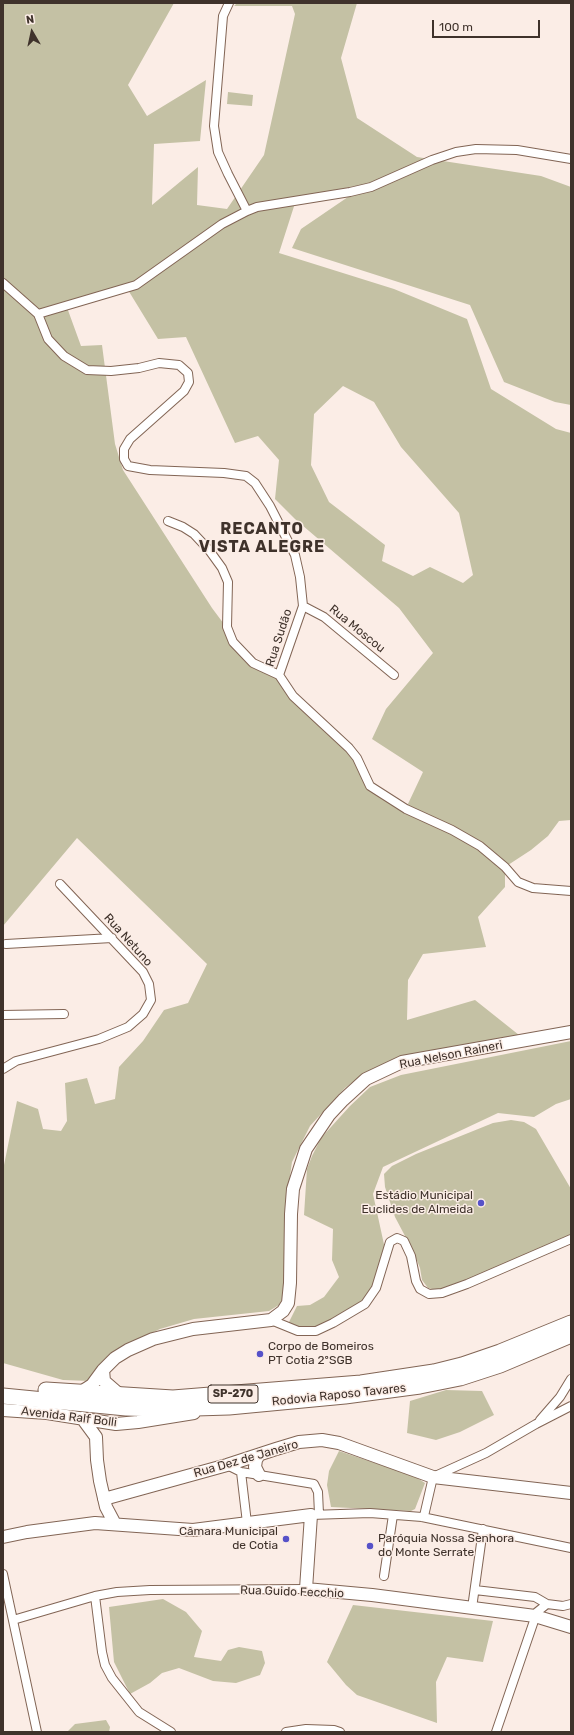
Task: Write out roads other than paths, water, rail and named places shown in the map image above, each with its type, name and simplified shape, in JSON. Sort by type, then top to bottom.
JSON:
[{"type":"highway","name":"Rodovia Raposo Tavares","points":[[3,1388],[173,1398],[361,1383],[434,1372],[462,1365],[500,1352],[571,1323]]},
{"type":"highway","name":"Rodovia Raposo Tavares","points":[[3,1396],[126,1408],[162,1409],[229,1407],[346,1396],[420,1386],[460,1378],[500,1365],[571,1335]]},
{"type":"main road","name":"Rua Nelson Raineri","points":[[271,1320],[283,1311],[288,1302],[291,1268],[291,1214],[293,1189],[306,1149],[315,1134],[343,1100],[366,1079],[402,1062],[571,1032]]},
{"type":"main road","points":[[81,1392],[92,1385],[103,1370],[115,1358],[128,1350],[153,1339],[193,1329],[271,1320]]},
{"type":"main road","points":[[103,1370],[104,1381],[119,1394]]},
{"type":"main road","name":"Avenida Ralf Bolli","points":[[3,1410],[47,1413],[108,1422],[138,1422],[229,1407]]},
{"type":"main road","points":[[82,1418],[96,1436],[96,1460],[105,1503],[115,1524]]},
{"type":"main road","points":[[96,1436],[108,1422]]},
{"type":"main road","name":"Rua Dez de Janeiro","points":[[105,1503],[299,1442],[322,1440],[339,1443],[433,1477],[571,1493]]},
{"type":"main road","points":[[259,1455],[256,1460],[255,1467],[259,1475]]},
{"type":"main road","points":[[94,1523],[105,1503]]},
{"type":"main road","points":[[3,1537],[27,1532],[94,1523],[194,1530],[315,1515],[306,1589]]},
{"type":"main road","name":"Rua Guido Fecchio","points":[[306,1589],[372,1595],[535,1616],[571,1628]]},
{"type":"street","points":[[229,3],[223,16],[214,126],[218,152],[247,211]]},
{"type":"street","points":[[3,283],[38,314],[136,285],[174,260],[222,224],[247,211],[371,187],[432,160],[456,152],[476,149],[517,150],[571,159]]},
{"type":"street","name":"Rua Sudão","points":[[38,314],[48,339],[64,356],[87,370],[139,368],[159,363],[179,365],[188,373],[189,382],[184,391],[130,439],[124,449],[124,459],[128,466],[150,470],[224,473],[246,476],[255,483],[270,506],[295,555],[300,577],[302,606],[279,675],[293,696],[350,748],[357,758],[370,786],[406,809],[452,830],[480,846],[505,867],[518,882],[533,888],[571,891]]},
{"type":"street","points":[[168,521],[183,527],[194,534],[209,550],[222,568],[228,582],[226,627],[233,642],[253,663],[279,675]]},
{"type":"street","name":"Rua Moscou","points":[[302,606],[324,617],[394,675]]},
{"type":"street","name":"Rua Netuno","points":[[3,1069],[16,1062],[99,1039],[128,1027],[143,1014],[151,1000],[149,984],[143,972],[60,884]]},
{"type":"street","points":[[6,944],[112,938]]},
{"type":"street","points":[[3,1015],[64,1014]]},
{"type":"street","points":[[271,1320],[298,1331],[316,1331],[365,1304],[376,1288],[390,1242],[397,1238],[404,1241],[411,1256],[416,1281],[420,1289],[430,1294],[442,1293],[460,1286],[571,1239]]},
{"type":"street","points":[[536,1424],[560,1397],[571,1380]]},
{"type":"street","points":[[422,1517],[424,1516],[433,1477],[486,1453],[571,1406]]},
{"type":"street","points":[[227,1465],[241,1472],[314,1484],[318,1492],[315,1515],[370,1513],[422,1517],[571,1548]]},
{"type":"street","points":[[241,1472],[247,1523]]},
{"type":"street","points":[[384,1576],[393,1515]]},
{"type":"street","points":[[472,1608],[483,1529]]},
{"type":"street","points":[[3,1574],[37,1732]]},
{"type":"street","name":"Rua Guido Fecchio","points":[[13,1620],[95,1596],[118,1592],[150,1590],[306,1589]]},
{"type":"street","points":[[474,1590],[535,1597],[547,1604],[563,1606],[571,1604]]},
{"type":"street","points":[[95,1596],[102,1652],[112,1678],[139,1712],[171,1732]]},
{"type":"street","points":[[496,1732],[535,1616],[540,1609],[547,1604]]},
{"type":"street","points":[[286,1732],[306,1729],[334,1730],[340,1732]]},
{"type":"place","name":"Estádio Municipal Euclides de Almeida","points":[[481,1203]]},
{"type":"place","name":"Corpo de Bomeiros PT Cotia 2ºSGB","points":[[260,1354]]},
{"type":"place","name":"Câmara Municipal de Cotia","points":[[286,1539]]},
{"type":"place","name":"Paróquia Nossa Senhora do Monte Serrate","points":[[370,1546]]},
{"type":"district","name":"RECANTO VISTA ALEGRE","points":[[262,538]]}]
